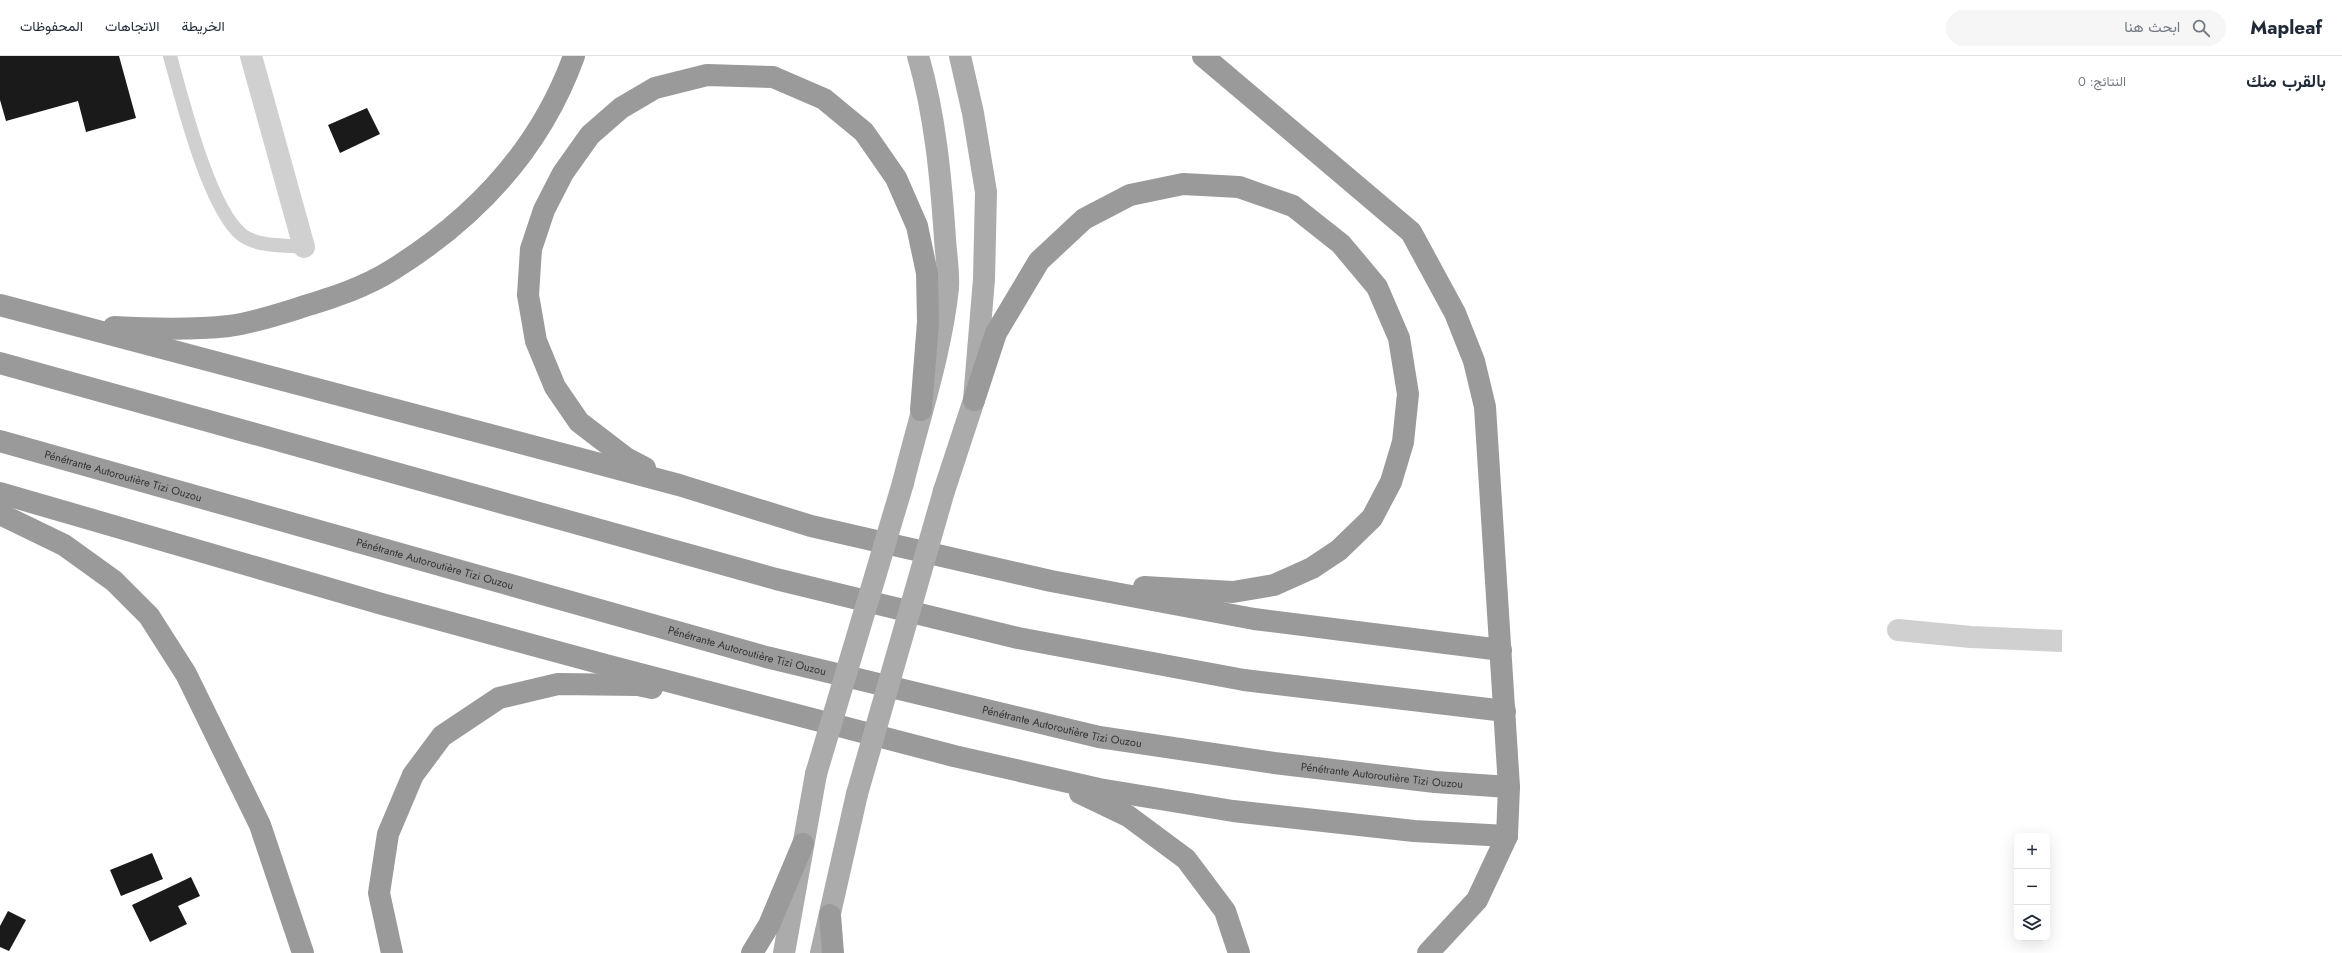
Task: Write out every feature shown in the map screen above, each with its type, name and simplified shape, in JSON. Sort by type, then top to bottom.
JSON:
[{"type":"highway","points":[[69,324],[152,329],[230,326],[280,314],[340,295],[391,271],[444,234],[486,197],[533,141],[568,74],[574,56]]},
{"type":"highway","points":[[1203,56],[1411,232],[1456,313],[1474,361],[1485,407],[1509,787],[1507,836],[1476,900],[1428,953]]},
{"type":"highway","points":[[679,485],[626,458],[579,422],[555,387],[536,341],[528,295],[531,249],[544,210],[563,173],[590,135],[621,108],[655,88],[707,75],[773,76],[824,99],[864,132],[896,178],[917,226],[927,273],[928,322],[921,410]]},
{"type":"highway","points":[[974,400],[996,334],[1038,261],[1084,219],[1130,195],[1183,184],[1239,187],[1293,206],[1341,244],[1377,287],[1399,338],[1408,394],[1401,449],[1391,482],[1372,518],[1340,550],[1312,568],[1274,585],[1233,592],[1051,581]]},
{"type":"highway","points":[[0,305],[679,485],[811,526],[1051,581],[1254,619],[1501,650]]},
{"type":"highway","points":[[0,363],[776,579],[1018,638],[1244,680],[1505,711]]},
{"type":"highway","name":"Pénétrante Autoroutière Tizi Ouzou","points":[[0,441],[766,657],[1099,736],[1274,763],[1435,782],[1509,787]]},
{"type":"highway","points":[[0,493],[390,606],[954,756],[1075,791],[1128,816],[1186,859],[1225,911],[1239,953]]},
{"type":"highway","points":[[0,514],[64,545],[114,581],[149,616],[186,674],[260,825],[303,953]]},
{"type":"highway","points":[[392,953],[379,893],[388,834],[413,775],[442,736],[449,731],[499,698],[558,684],[638,685],[765,706]]},
{"type":"highway","points":[[954,756],[1099,789],[1233,811],[1414,831],[1507,836]]},
{"type":"highway","points":[[752,953],[769,926],[803,844]]},
{"type":"highway","points":[[830,915],[832,953]]},
{"type":"main road","points":[[784,953],[816,774],[903,483],[921,410],[937,360],[948,286],[943,209],[927,87],[918,56]]},
{"type":"main road","points":[[821,953],[857,794],[944,491],[974,400],[984,280],[986,192],[973,113],[960,56]]},
{"type":"street","points":[[250,56],[304,247]]},
{"type":"street","points":[[1898,630],[1970,637],[2062,641]]},
{"type":"lane","points":[[170,56],[207,177],[229,221],[242,235],[255,242],[304,247]]},
{"type":"building","points":[[0,56],[119,56],[136,118],[86,132],[78,101],[6,121],[0,100]]},
{"type":"building","points":[[367,108],[380,134],[340,153],[328,125]]},
{"type":"building","points":[[152,853],[163,879],[121,896],[110,870]]},
{"type":"building","points":[[191,877],[200,896],[178,906],[187,924],[150,942],[132,905]]},
{"type":"building","points":[[8,911],[26,920],[9,951],[0,947],[0,926]]}]
